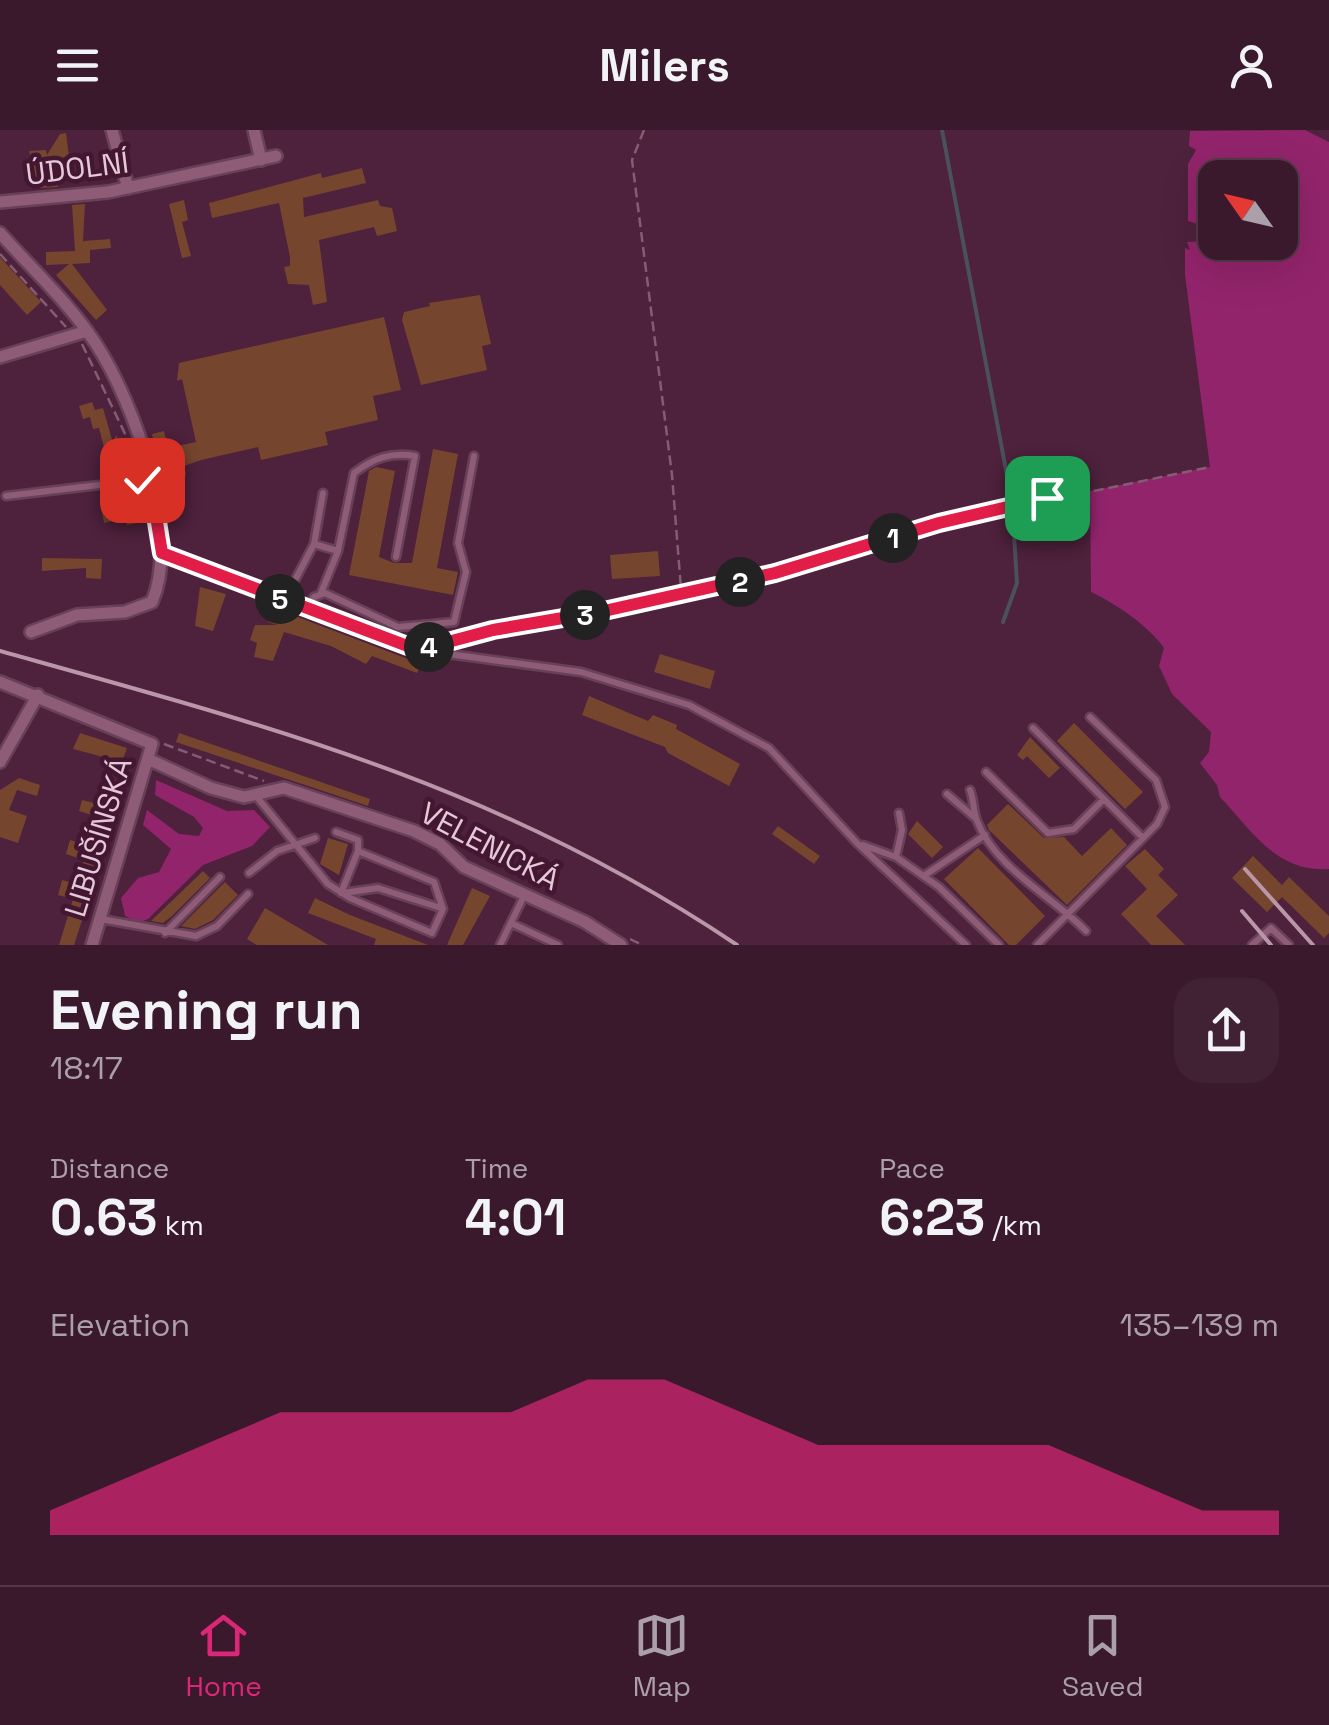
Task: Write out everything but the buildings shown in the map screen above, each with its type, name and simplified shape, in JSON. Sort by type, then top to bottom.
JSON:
[{"type":"street","points":[[112,130],[128,188]]},
{"type":"street","points":[[254,130],[261,160]]},
{"type":"street","name":"ÚDOLNÍ","points":[[0,202],[128,188],[276,156]]},
{"type":"street","points":[[0,233],[108,366],[150,479],[162,553],[162,578],[152,602],[126,612],[77,616],[31,632]]},
{"type":"street","points":[[0,357],[80,334]]},
{"type":"street","points":[[162,553],[418,650]]},
{"type":"street","points":[[0,682],[152,744]]},
{"type":"street","points":[[0,762],[38,695]]},
{"type":"street","name":"LIBUŠÍNSKÁ","points":[[92,945],[152,744]]},
{"type":"street","name":"VELENICKÁ","points":[[148,759],[211,788],[256,796],[284,788],[304,792],[414,831],[440,844],[464,867],[585,922],[621,945]]},
{"type":"lane","points":[[306,609],[321,594],[338,551],[354,473],[379,457],[398,453],[415,456],[396,557]]},
{"type":"lane","points":[[321,594],[407,629],[456,620],[466,572],[458,536],[474,456]]},
{"type":"lane","points":[[6,496],[150,479]]},
{"type":"lane","points":[[294,582],[314,544],[323,494]]},
{"type":"lane","points":[[314,544],[338,551]]},
{"type":"lane","points":[[418,650],[493,630],[682,596]]},
{"type":"lane","points":[[418,650],[581,672],[689,705],[769,748],[857,843],[966,945]]},
{"type":"lane","points":[[1037,945],[1164,815],[1162,788],[1090,718]]},
{"type":"lane","points":[[1033,728],[1144,838]]},
{"type":"lane","points":[[986,772],[1048,833],[1074,830],[1104,799]]},
{"type":"lane","points":[[970,790],[975,818]]},
{"type":"lane","points":[[947,794],[975,818],[1008,864],[1086,931]]},
{"type":"lane","points":[[256,796],[292,844],[341,893],[432,933],[442,909],[434,882],[358,851]]},
{"type":"lane","points":[[896,857],[902,830],[899,812]]},
{"type":"lane","points":[[336,832],[358,840],[358,851],[341,893]]},
{"type":"lane","points":[[924,875],[985,835]]},
{"type":"lane","points":[[249,873],[292,844],[315,838]]},
{"type":"lane","points":[[857,843],[896,857],[924,875],[1000,945]]},
{"type":"lane","points":[[164,934],[220,877]]},
{"type":"lane","points":[[341,893],[378,888],[442,909]]},
{"type":"lane","points":[[100,919],[164,934],[206,934],[248,894]]},
{"type":"lane","points":[[501,945],[524,896]]},
{"type":"lane","points":[[511,923],[558,945]]},
{"type":"lane","points":[[1252,945],[1270,928],[1289,945]]},
{"type":"path","points":[[644,130],[632,160],[672,475],[682,596],[829,558],[939,523],[1210,467]]},
{"type":"path","points":[[0,254],[80,334],[130,443]]},
{"type":"path","points":[[152,744],[166,744],[259,778],[272,791]]},
{"type":"shaded area","points":[[1305,130],[1329,142],[1329,869],[1311,868],[1280,857],[1220,797],[1217,785],[1200,763],[1209,752],[1211,732],[1172,694],[1159,666],[1164,648],[1131,616],[1091,592],[1090,491],[1210,467],[1185,275],[1185,248],[1190,250],[1187,242],[1198,241],[1198,260],[1298,260],[1298,160],[1198,160],[1198,224],[1188,221],[1188,164],[1196,150],[1189,146],[1190,131]]},
{"type":"shaded area","points":[[156,780],[227,811],[254,810],[270,827],[252,846],[203,865],[148,919],[138,923],[125,916],[121,898],[138,878],[159,872],[171,849],[143,825],[147,810],[179,834],[199,836],[203,828],[194,817],[155,795]]},
{"type":"waterway","points":[[942,130],[1012,502],[1017,583],[1003,622]]},
{"type":"railway","points":[[0,651],[195,706],[381,766],[560,843],[649,890],[737,945]]},
{"type":"railway","points":[[1245,869],[1313,945]]},
{"type":"railway","points":[[1242,911],[1271,945]]},
{"type":"route","points":[[142,480],[150,479],[162,553],[418,650],[493,630],[682,596],[847,553],[939,523],[1047,498]]}]
